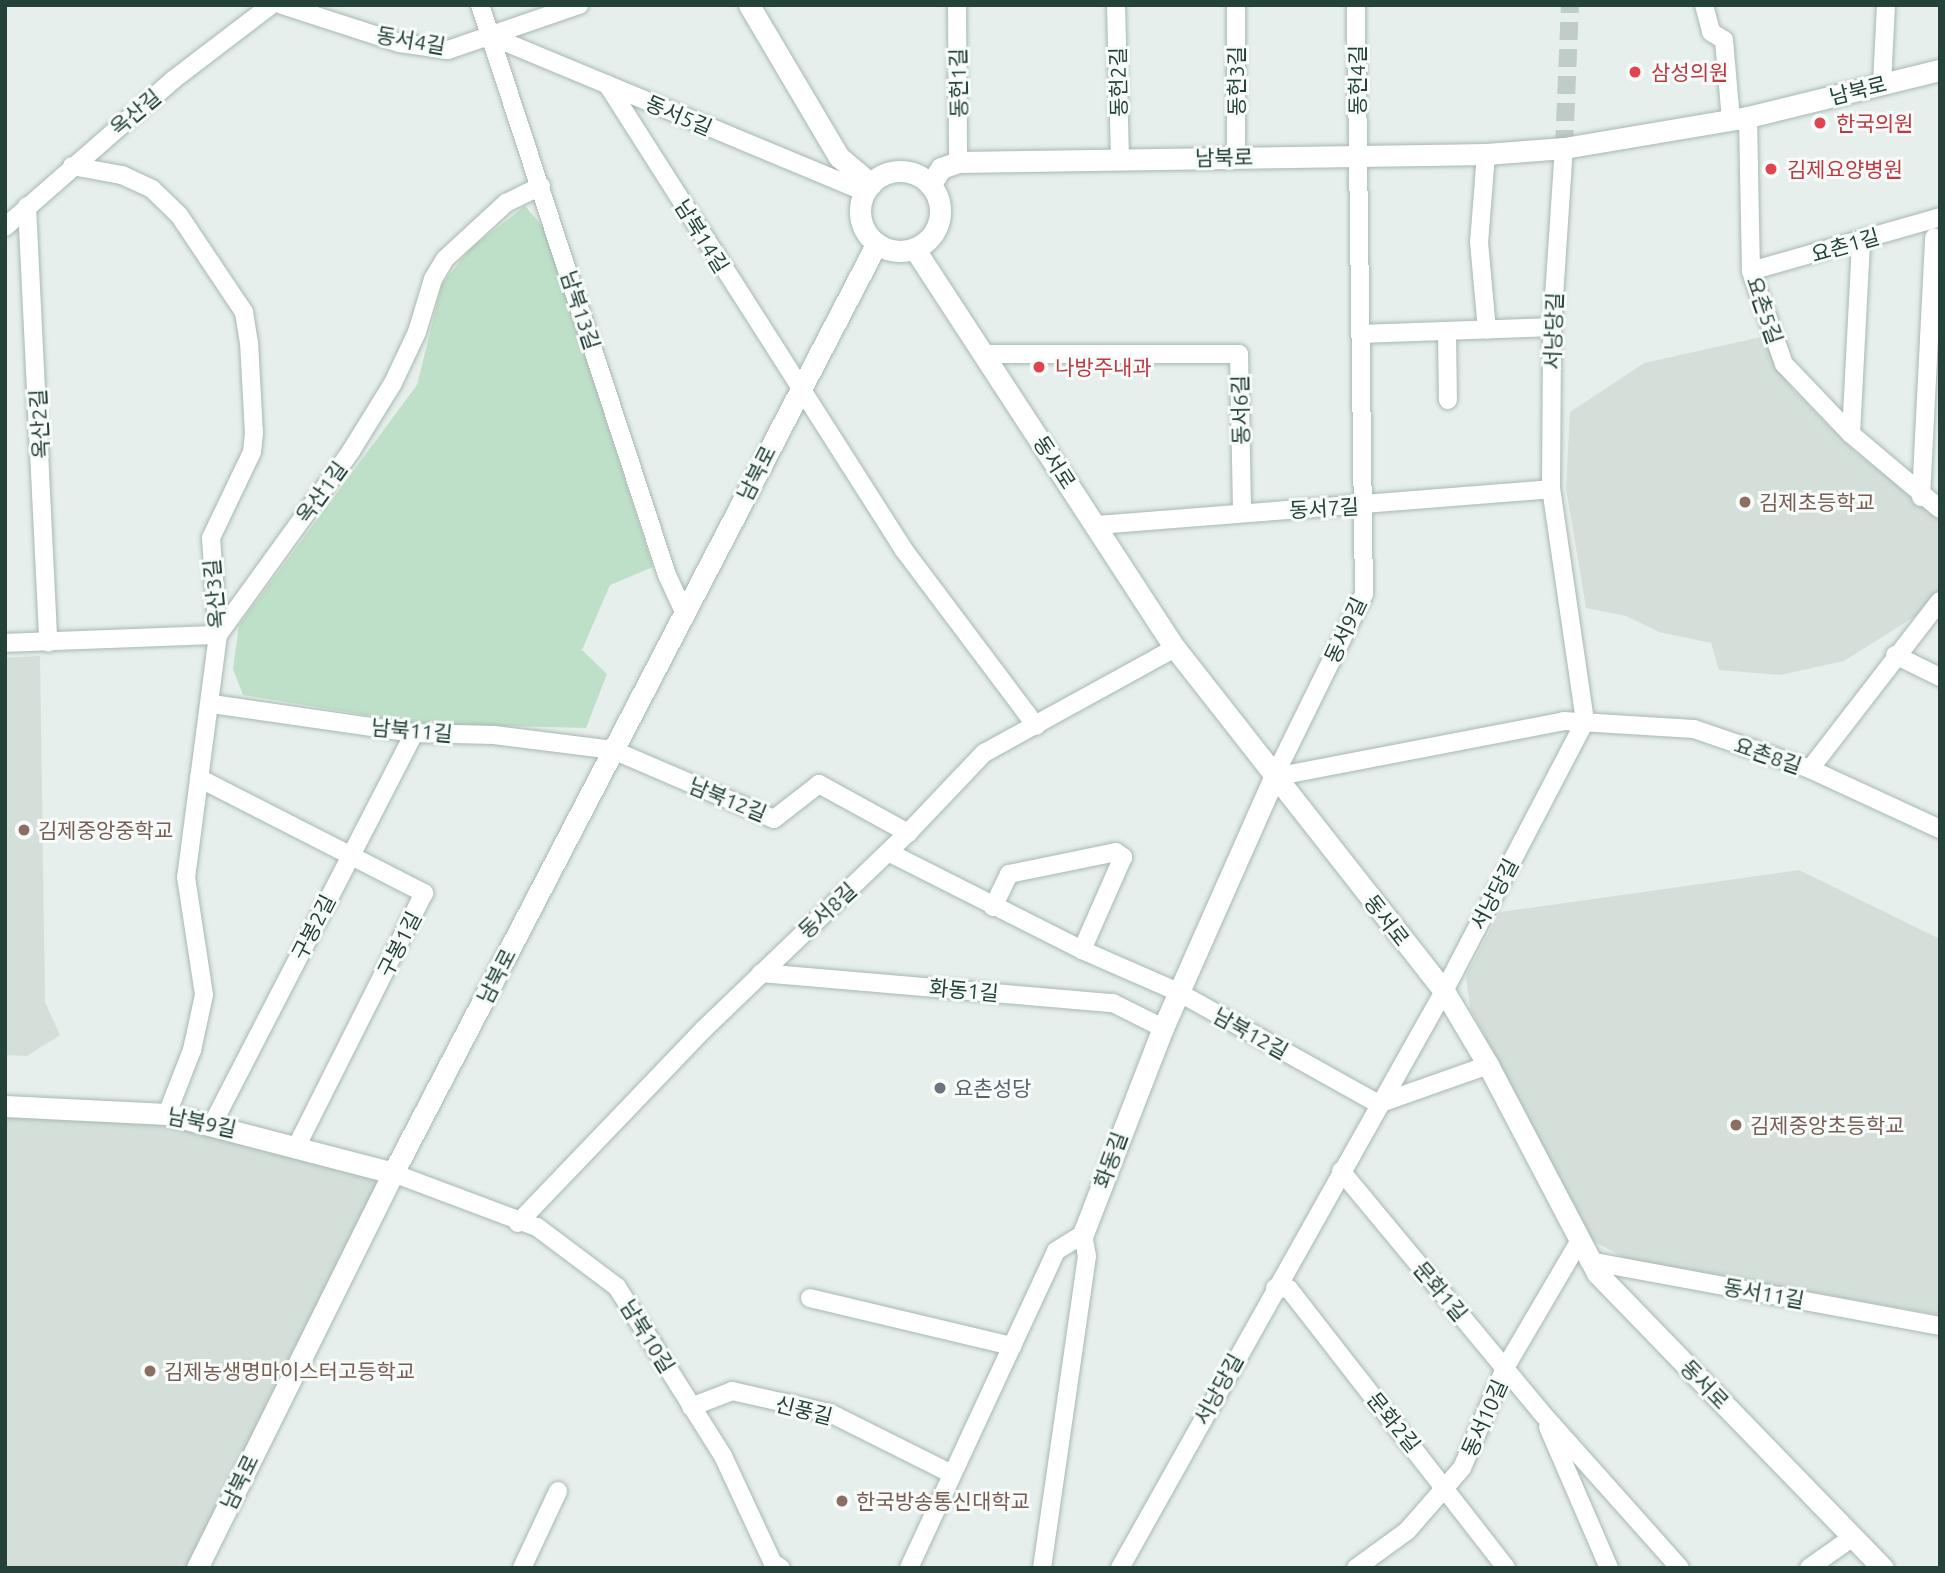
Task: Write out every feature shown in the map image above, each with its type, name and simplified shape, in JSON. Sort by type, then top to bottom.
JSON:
[{"type":"main road","points":[[749,5],[839,157],[868,188]]},
{"type":"main road","name":"남북로","points":[[958,162],[1486,154],[1564,148],[1739,118],[1940,70]]},
{"type":"main road","points":[[930,185],[941,168],[958,162]]},
{"type":"main road","points":[[896,171],[915,174],[930,185],[939,202],[939,221],[930,238],[914,248],[895,250],[877,243],[862,220],[868,188],[896,171]]},
{"type":"main road","name":"남북로","points":[[197,1568],[393,1173],[685,614],[799,388],[877,243]]},
{"type":"main road","name":"동서로","points":[[914,248],[1175,648],[1274,778],[1444,991],[1488,1065],[1588,1261],[1883,1568]]},
{"type":"main road","name":"화동길","points":[[1083,1234],[1178,992],[1274,778]]},
{"type":"main road","name":"남북9길","points":[[5,1107],[167,1114],[213,1123],[393,1173]]},
{"type":"street","name":"옥산길","points":[[5,227],[72,166],[271,5]]},
{"type":"street","name":"동서4길","points":[[282,5],[425,47],[448,50],[494,37],[579,5]]},
{"type":"street","name":"남북13길","points":[[481,5],[494,37],[667,575],[685,614]]},
{"type":"street","name":"동헌1길","points":[[957,5],[958,162]]},
{"type":"street","name":"동헌2길","points":[[1116,5],[1120,159]]},
{"type":"street","name":"동헌3길","points":[[1236,5],[1236,156]]},
{"type":"street","name":"동헌4길","points":[[1356,5],[1357,154]]},
{"type":"street","name":"요촌5길","points":[[1704,5],[1711,32],[1724,40],[1739,118],[1751,271],[1784,364],[1851,434],[1921,496],[1940,509]]},
{"type":"street","points":[[1882,84],[1886,5]]},
{"type":"street","name":"동서5길","points":[[494,37],[868,188]]},
{"type":"street","name":"남북14길","points":[[607,84],[799,388]]},
{"type":"street","name":"서낭당길","points":[[1120,1568],[1378,1104],[1444,991],[1585,721],[1551,489],[1552,327],[1564,148]]},
{"type":"street","name":"동서9길","points":[[1274,778],[1364,594],[1365,506],[1357,154]]},
{"type":"street","points":[[1486,154],[1479,242],[1487,330]]},
{"type":"street","name":"옥산3길","points":[[72,166],[122,175],[152,189],[178,215],[244,312],[254,433],[252,452],[211,538],[218,635],[212,704],[186,877],[204,995],[192,1050],[167,1114]]},
{"type":"street","name":"옥산1길","points":[[218,635],[351,451],[393,383],[417,332],[433,279],[445,259],[506,203],[541,186]]},
{"type":"street","name":"옥산2길","points":[[27,206],[48,642]]},
{"type":"street","name":"요촌1길","points":[[1751,271],[1940,217]]},
{"type":"street","points":[[1918,225],[1937,238],[1932,419],[1921,496]]},
{"type":"street","points":[[1851,434],[1861,240]]},
{"type":"street","points":[[1362,334],[1552,327]]},
{"type":"street","points":[[1447,332],[1448,400]]},
{"type":"street","name":"동서6길","points":[[983,354],[1239,354],[1242,512]]},
{"type":"street","points":[[799,388],[904,550],[1036,726]]},
{"type":"street","name":"동서7길","points":[[1097,525],[1242,512],[1365,506],[1551,489]]},
{"type":"street","points":[[1810,769],[1895,655],[1940,601]]},
{"type":"street","points":[[5,643],[218,635]]},
{"type":"street","name":"동서8길","points":[[518,1223],[761,973],[908,833],[984,753],[1175,648]]},
{"type":"street","points":[[1895,655],[1940,677]]},
{"type":"street","name":"남북11길","points":[[212,704],[414,733],[494,735],[613,750]]},
{"type":"street","points":[[1274,778],[1564,721],[1585,721]]},
{"type":"street","name":"요촌8길","points":[[1585,721],[1694,729],[1810,769],[1940,829]]},
{"type":"street","name":"구봉2길","points":[[213,1123],[414,733]]},
{"type":"street","name":"남북12길","points":[[613,750],[774,819],[819,784],[908,833]]},
{"type":"street","name":"구봉1길","points":[[200,778],[424,893],[297,1145]]},
{"type":"street","name":"남북12길","points":[[888,852],[1082,950],[1178,992],[1378,1104]]},
{"type":"street","points":[[993,907],[1010,874],[1116,852],[1123,857],[1082,950]]},
{"type":"street","name":"화동1길","points":[[761,973],[1113,1003],[1163,1028]]},
{"type":"street","points":[[1378,1104],[1488,1065]]},
{"type":"street","name":"문화1길","points":[[1341,1171],[1541,1411],[1680,1568]]},
{"type":"street","name":"남북10길","points":[[393,1173],[518,1223],[537,1227],[617,1287],[723,1456],[773,1563],[781,1568]]},
{"type":"street","points":[[909,1568],[950,1473],[1056,1251],[1083,1234]]},
{"type":"street","name":"화동길","points":[[1042,1568],[1087,1256],[1083,1234]]},
{"type":"street","name":"동서10길","points":[[1356,1568],[1407,1531],[1462,1468],[1505,1368],[1579,1242]]},
{"type":"street","name":"동서11길","points":[[1588,1261],[1940,1326]]},
{"type":"street","name":"문화2길","points":[[1275,1288],[1289,1289],[1446,1487],[1506,1568]]},
{"type":"street","points":[[810,1298],[1012,1346]]},
{"type":"street","name":"신풍길","points":[[691,1407],[732,1391],[830,1413],[950,1473]]},
{"type":"street","name":"문화1길","points":[[1541,1411],[1609,1568]]},
{"type":"street","points":[[522,1568],[558,1490]]},
{"type":"street","points":[[1810,1568],[1853,1537]]},
{"type":"shaded area","name":"김제초등학교","points":[[1761,337],[1793,390],[1857,454],[1940,516],[1940,589],[1922,612],[1844,661],[1780,675],[1719,670],[1711,643],[1659,632],[1626,616],[1586,608],[1566,488],[1570,412],[1644,363]]},
{"type":"shaded area","name":"김제중앙중학교","points":[[40,656],[45,1002],[60,1035],[27,1056],[5,1055],[5,658]]},
{"type":"shaded area","name":"김제중앙초등학교","points":[[1799,870],[1940,939],[1940,1315],[1629,1260],[1593,1241],[1470,1008],[1466,975],[1500,912]]},
{"type":"shaded area","name":"김제농생명마이스터고등학교","points":[[5,1107],[167,1114],[393,1173],[195,1568],[5,1568]]},
{"type":"green space","points":[[525,206],[544,228],[653,567],[610,585],[582,650],[607,674],[586,728],[422,724],[243,695],[233,669],[239,625],[417,385],[442,284],[470,249]]},
{"type":"tunnel","points":[[1564,148],[1570,5]]},
{"type":"place","name":"삼성의원","points":[[1635,72]]},
{"type":"place","name":"한국의원","points":[[1820,123]]},
{"type":"place","name":"김제요양병원","points":[[1771,169]]},
{"type":"place","name":"나방주내과","points":[[1039,367]]},
{"type":"place","name":"김제초등학교","points":[[1745,502]]},
{"type":"place","name":"김제중앙중학교","points":[[24,830]]},
{"type":"place","name":"요촌성당","points":[[940,1088]]},
{"type":"place","name":"김제중앙초등학교","points":[[1736,1125]]},
{"type":"place","name":"김제농생명마이스터고등학교","points":[[150,1371]]},
{"type":"place","name":"한국방송통신대학교","points":[[842,1501]]}]
